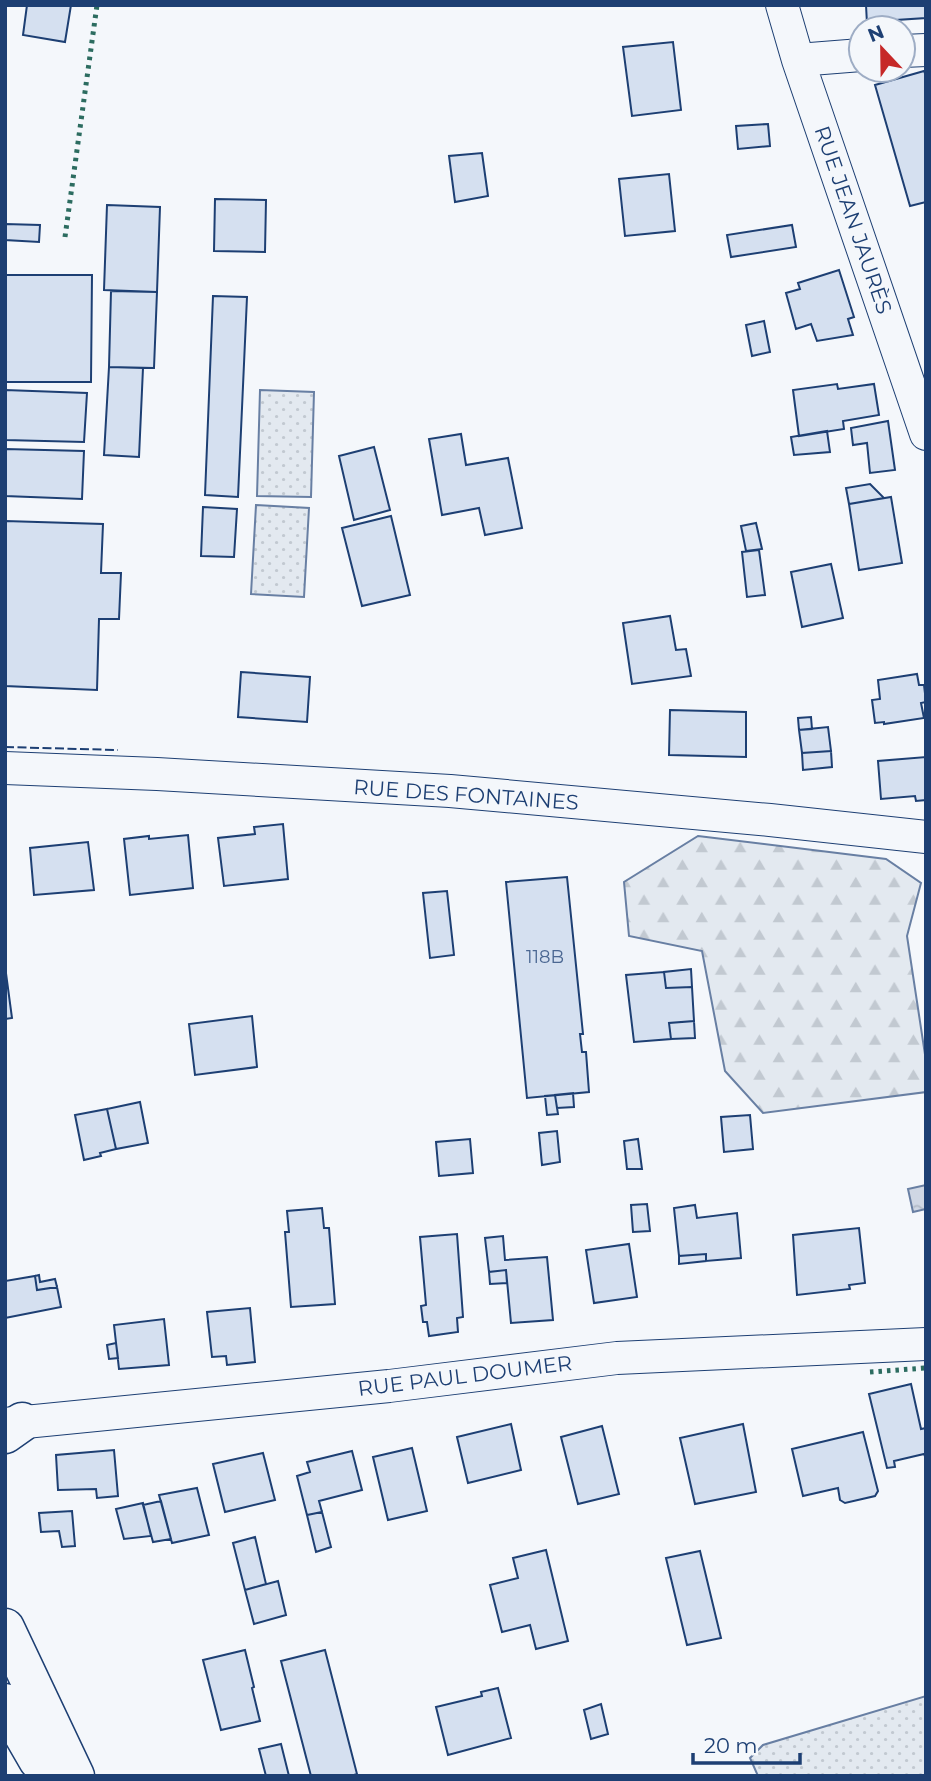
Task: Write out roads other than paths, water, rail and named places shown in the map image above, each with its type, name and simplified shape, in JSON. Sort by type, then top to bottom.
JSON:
[{"type":"main road","points":[[5,1628],[73,1776]]},
{"type":"main road","points":[[5,1653],[73,1776]]},
{"type":"main road","points":[[5,1703],[38,1760],[52,1776]]},
{"type":"street","name":"RUE JEAN JAURÈS","points":[[782,5],[798,60],[926,433]]},
{"type":"street","points":[[798,60],[847,56]]},
{"type":"street","name":"RUE DES FONTAINES","points":[[5,768],[157,774],[450,792],[770,820],[926,837]]},
{"type":"street","name":"RUE PAUL DOUMER","points":[[9,1425],[389,1386],[617,1358],[926,1344]]},
{"type":"water","points":[[926,1185],[926,1209],[913,1212],[908,1189]]}]
